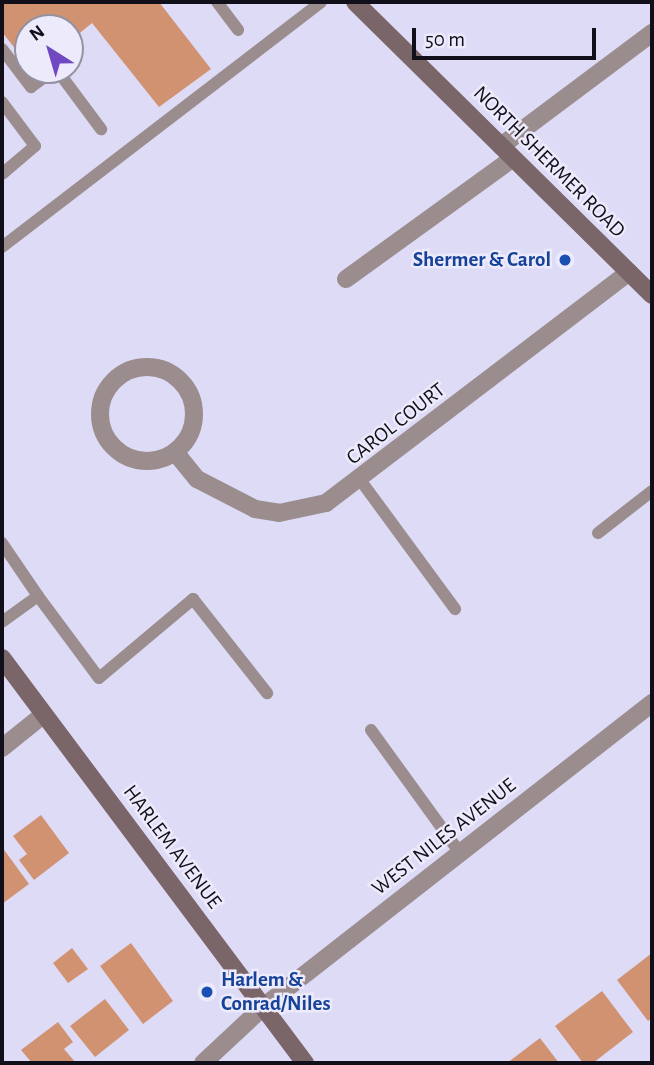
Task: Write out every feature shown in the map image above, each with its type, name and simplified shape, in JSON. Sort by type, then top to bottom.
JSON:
[{"type":"main road","name":"NORTH SHERMER ROAD","points":[[355,2],[652,295]]},
{"type":"main road","name":"HARLEM AVENUE","points":[[2,658],[305,1063]]},
{"type":"street","points":[[346,279],[652,33]]},
{"type":"street","name":"CAROL COURT","points":[[175,452],[197,479],[229,500],[279,513],[327,503],[361,481],[629,272]]},
{"type":"street","points":[[160,369],[184,385],[192,428],[175,452],[148,461],[110,444],[100,417],[117,378],[160,369]]},
{"type":"street","name":"WEST NILES AVENUE","points":[[202,1063],[263,1007],[652,703]]},
{"type":"street","points":[[2,748],[43,715]]},
{"type":"lane","points":[[217,2],[237,30]]},
{"type":"lane","points":[[2,247],[321,2]]},
{"type":"lane","points":[[2,50],[14,65]]},
{"type":"lane","points":[[67,84],[101,129]]},
{"type":"lane","points":[[2,102],[35,146],[2,174]]},
{"type":"lane","points":[[361,481],[455,609]]},
{"type":"lane","points":[[598,533],[652,491]]},
{"type":"lane","points":[[2,543],[99,678],[193,599],[267,693]]},
{"type":"lane","points":[[2,622],[38,596]]},
{"type":"lane","points":[[371,730],[460,853]]},
{"type":"building","points":[[2,2],[159,2],[211,69],[159,107],[92,23],[84,30],[84,14],[14,14],[14,47],[2,32]]},
{"type":"building","points":[[41,815],[69,853],[34,880],[19,860],[27,854],[13,836]]},
{"type":"building","points":[[2,847],[29,884],[2,904]]},
{"type":"building","points":[[131,943],[173,1001],[143,1024],[100,966]]},
{"type":"building","points":[[72,948],[88,969],[68,983],[53,963]]},
{"type":"building","points":[[652,953],[652,1018],[648,1021],[617,980]]},
{"type":"building","points":[[602,991],[633,1032],[593,1063],[583,1063],[555,1026]]},
{"type":"building","points":[[105,999],[129,1030],[95,1057],[70,1026]]},
{"type":"building","points":[[58,1022],[73,1042],[64,1049],[76,1063],[32,1063],[21,1050]]},
{"type":"building","points":[[540,1038],[559,1063],[507,1063]]},
{"type":"place","name":"Shermer & Carol","points":[[565,260]]},
{"type":"place","name":"Harlem & Conrad/Niles","points":[[207,992]]}]
